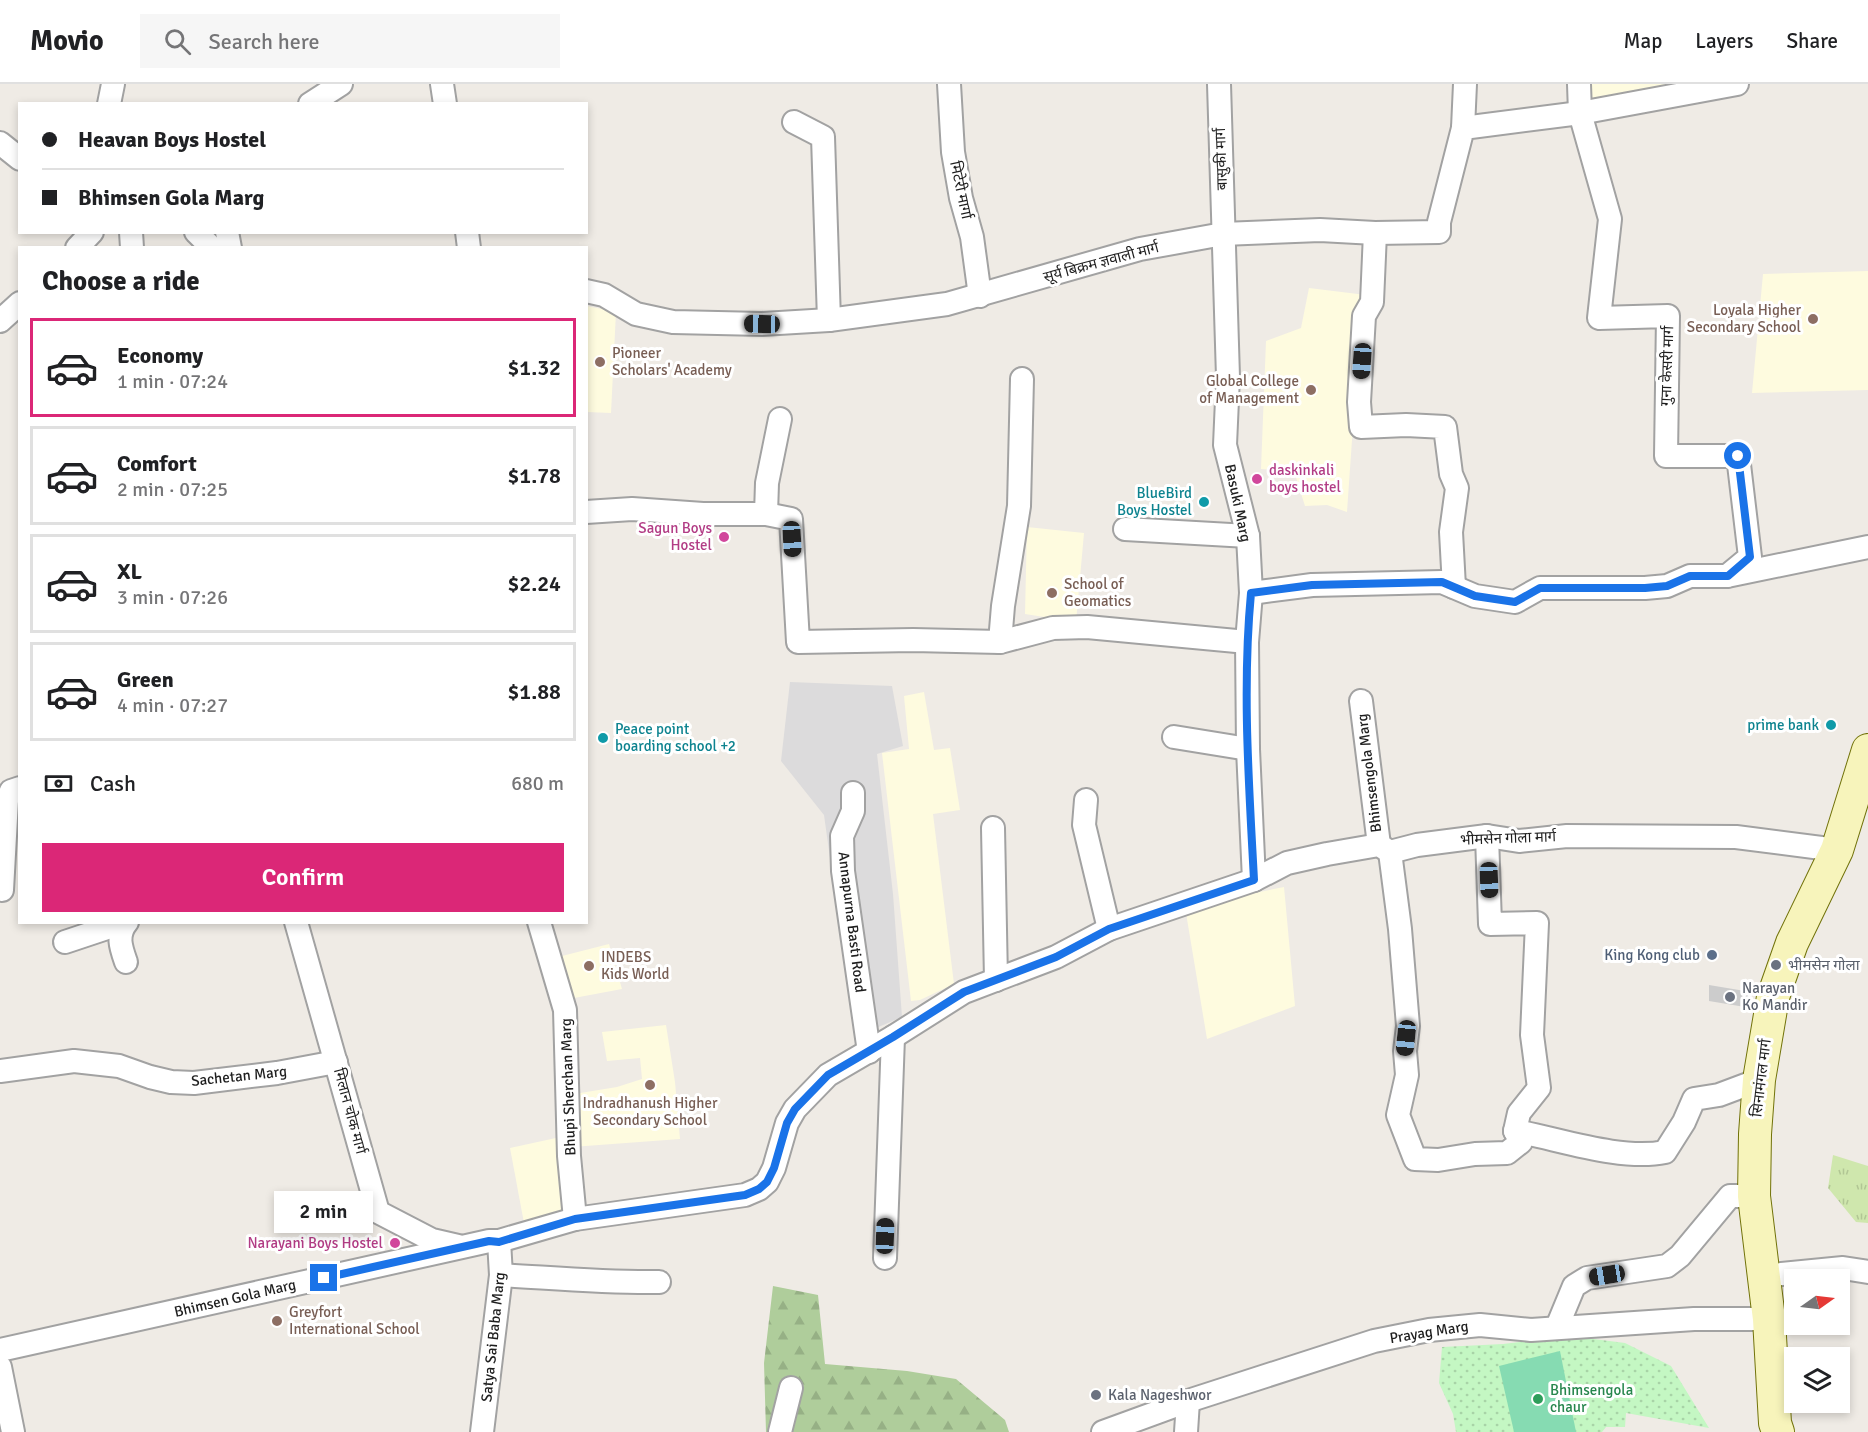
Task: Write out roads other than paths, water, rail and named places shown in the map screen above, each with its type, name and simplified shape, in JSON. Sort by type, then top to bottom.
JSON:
[{"type":"main road","name":"सिनामंगल मार्ग","points":[[1773,1430],[1769,1319],[1754,1196],[1759,1080],[1773,997],[1792,943],[1862,792],[1868,750]]},
{"type":"street","points":[[109,102],[113,84]]},
{"type":"street","points":[[313,102],[341,84]]},
{"type":"street","points":[[442,84],[445,102]]},
{"type":"street","name":"मिटेरी मार्गा","points":[[949,84],[953,152],[961,198],[972,237],[980,296]]},
{"type":"street","name":"बासुकी मार्ग","points":[[1218,84],[1223,234]]},
{"type":"street","points":[[1465,84],[1463,128],[1580,113],[1737,84]]},
{"type":"street","points":[[1579,84],[1580,113]]},
{"type":"street","name":"गुना केसरी मार्ग","points":[[1580,113],[1610,219],[1599,318],[1668,316],[1666,456],[1738,456],[1750,557],[1728,576]]},
{"type":"street","points":[[794,122],[823,137],[829,320]]},
{"type":"street","name":"सूर्य बिक्रम ज्ञवाली मार्ग","points":[[588,291],[604,295],[636,314],[673,322],[762,324],[829,320],[947,304],[1140,249],[1223,234],[1320,230],[1375,233],[1439,232],[1439,222],[1463,128]]},
{"type":"street","points":[[0,143],[18,157]]},
{"type":"street","points":[[1375,233],[1372,302],[1364,316],[1359,402],[1361,427],[1406,425],[1445,427],[1451,474],[1457,488],[1451,532],[1454,587]]},
{"type":"street","points":[[78,246],[90,234]]},
{"type":"street","points":[[198,234],[210,246]]},
{"type":"street","name":"Basuki Marg","points":[[1223,234],[1228,377],[1225,445],[1248,536],[1251,593],[1247,642],[1248,749],[1254,880]]},
{"type":"street","points":[[0,321],[18,305]]},
{"type":"street","points":[[1000,642],[1003,606],[1019,506],[1022,379]]},
{"type":"street","points":[[766,514],[767,483],[780,419]]},
{"type":"street","points":[[588,512],[632,509],[703,514],[766,514],[791,519],[798,642],[913,639],[1000,642],[1053,628],[1087,627],[1247,642]]},
{"type":"street","points":[[1125,530],[1248,536]]},
{"type":"street","points":[[1251,593],[1312,585],[1442,582],[1475,596],[1515,602],[1540,588],[1667,586],[1690,576],[1728,576],[1868,547]]},
{"type":"street","name":"Bhimsengola Marg","points":[[1361,701],[1400,928],[1408,1026],[1405,1051],[1407,1075],[1398,1115],[1415,1159],[1438,1160],[1506,1152],[1521,1142],[1515,1131]]},
{"type":"street","points":[[1174,737],[1248,749]]},
{"type":"street","points":[[2,890],[7,800],[11,791],[18,789]]},
{"type":"street","name":"Annapurna Basti Road","points":[[853,793],[853,811],[842,836],[843,871],[869,1052]]},
{"type":"street","points":[[1086,800],[1084,825],[1109,929]]},
{"type":"street","points":[[993,828],[996,980]]},
{"type":"street","points":[[1487,836],[1490,924],[1537,923],[1532,1035],[1539,1088],[1519,1113],[1515,1131],[1613,1152],[1656,1154],[1665,1152],[1675,1139],[1694,1099],[1719,1095],[1759,1080]]},
{"type":"street","name":"भीमसेन गोला मार्ग","points":[[893,1037],[964,992],[1056,957],[1109,929],[1254,880],[1287,863],[1327,854],[1487,836],[1520,841],[1567,836],[1736,837],[1836,850]]},
{"type":"street","points":[[65,942],[120,924]]},
{"type":"street","points":[[125,924],[120,944],[126,962]]},
{"type":"street","name":"मिलान चोक मार्ग","points":[[297,924],[378,1212],[432,1240],[462,1247]]},
{"type":"street","name":"Bhupi Sherchan Marg","points":[[540,924],[565,1010],[569,1156],[575,1219]]},
{"type":"street","points":[[885,1258],[893,1037]]},
{"type":"street","name":"Bhimsen Gola Marg","points":[[0,1350],[489,1241],[499,1242],[575,1219],[745,1195],[759,1189],[767,1182],[774,1168],[787,1123],[795,1109],[828,1075],[893,1037]]},
{"type":"street","name":"Sachetan Marg","points":[[0,1071],[74,1061],[119,1066],[171,1082],[194,1083],[278,1073],[336,1062]]},
{"type":"street","points":[[1557,1327],[1574,1286],[1587,1278],[1667,1266],[1680,1256],[1730,1196],[1754,1196]]},
{"type":"street","name":"Satya Sai Baba Marg","points":[[482,1432],[501,1275],[499,1242]]},
{"type":"street","points":[[1762,1276],[1843,1268],[1868,1272]]},
{"type":"street","points":[[501,1275],[569,1278],[612,1283],[659,1282]]},
{"type":"street","name":"Prayag Marg","points":[[1103,1432],[1188,1401],[1374,1341],[1429,1330],[1480,1325],[1531,1330],[1694,1319],[1769,1319]]},
{"type":"street","points":[[0,1367],[13,1432]]},
{"type":"street","points":[[780,1432],[791,1388]]},
{"type":"street","points":[[1186,1432],[1188,1401]]},
{"type":"place","name":"Loyala Higher Secondary School","points":[[1813,319]]},
{"type":"place","name":"Pioneer Scholars' Academy","points":[[600,362]]},
{"type":"place","name":"Global College of Management","points":[[1311,390]]},
{"type":"place","name":"daskinkali boys hostel","points":[[1257,479]]},
{"type":"place","name":"BlueBird Boys Hostel","points":[[1204,502]]},
{"type":"place","name":"Sagun Boys Hostel","points":[[724,537]]},
{"type":"place","name":"School of Geomatics","points":[[1052,593]]},
{"type":"place","name":"prime bank","points":[[1831,725]]},
{"type":"place","name":"Peace point boarding school +2","points":[[603,738]]},
{"type":"place","name":"King Kong club","points":[[1712,955]]},
{"type":"place","name":"भीमसेन गोला","points":[[1776,965]]},
{"type":"place","name":"INDEBS Kids World","points":[[589,966]]},
{"type":"place","name":"Narayan Ko Mandir","points":[[1730,997]]},
{"type":"place","name":"Indradhanush Higher Secondary School","points":[[650,1085]]},
{"type":"place","name":"Narayani Boys Hostel","points":[[395,1243]]},
{"type":"place","name":"Greyfort International School","points":[[277,1321]]},
{"type":"place","name":"Kala Nageshwor","points":[[1096,1395]]},
{"type":"place","name":"Bhimsengola chaur","points":[[1538,1399]]}]
